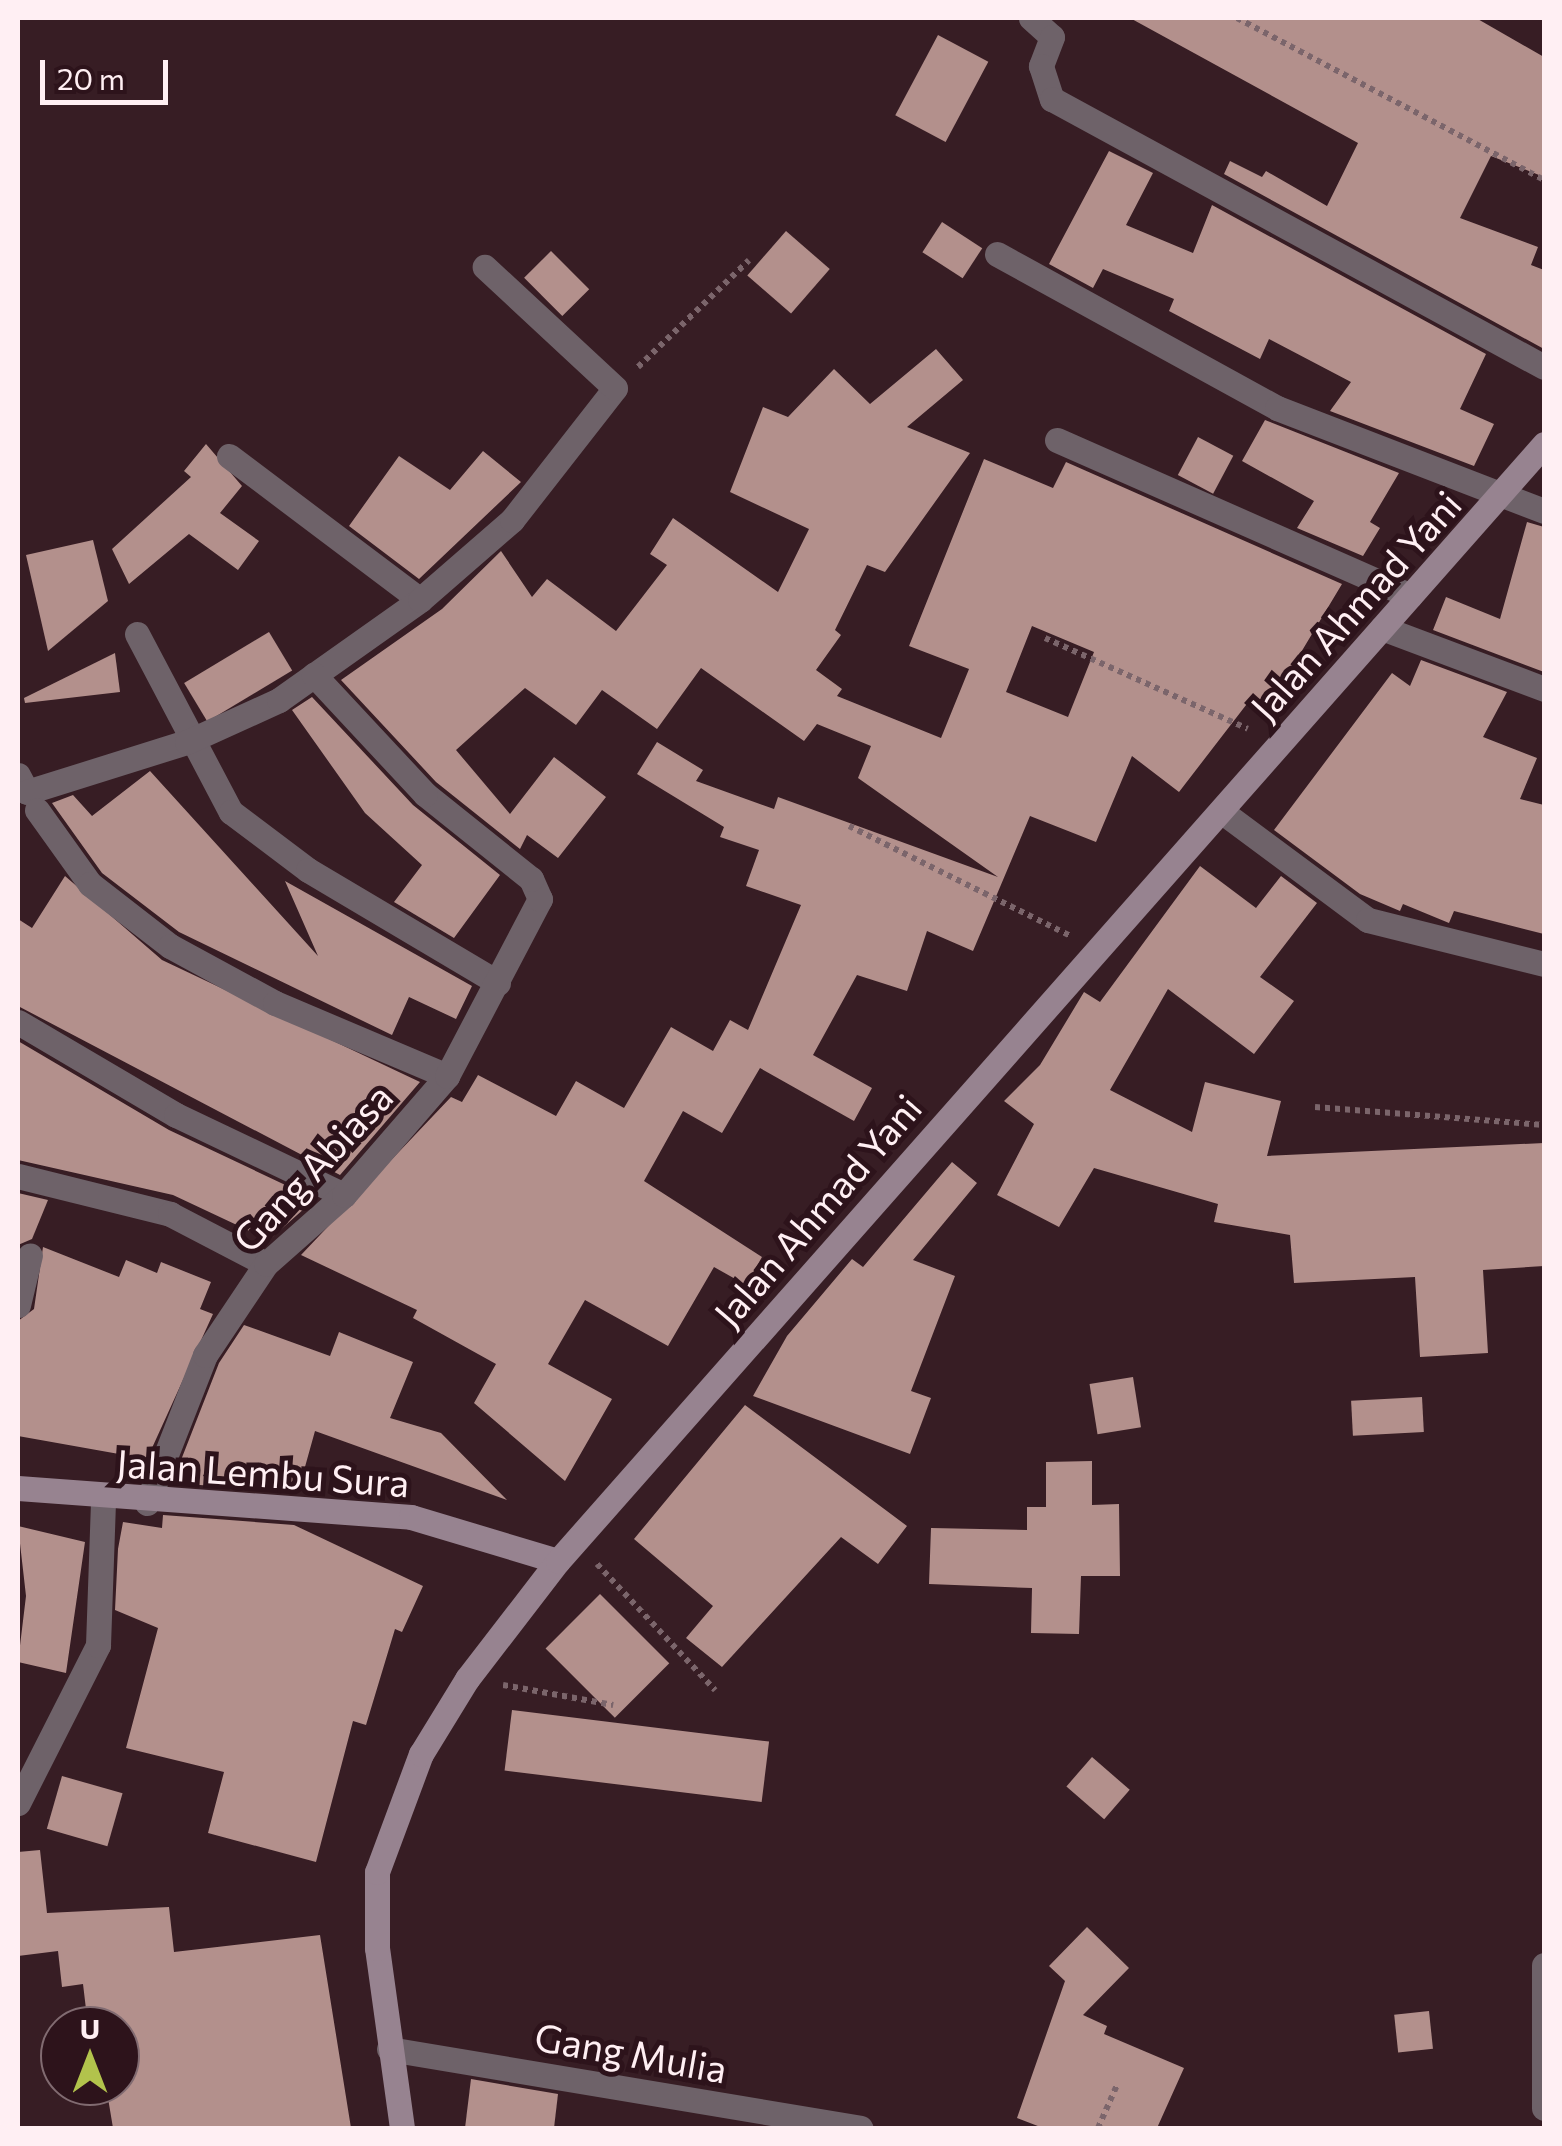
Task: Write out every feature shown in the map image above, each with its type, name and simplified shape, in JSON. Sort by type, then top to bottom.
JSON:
[{"type":"main road","name":"Jalan Ahmad Yani","points":[[402,2128],[374,1913],[384,1836],[468,1679],[575,1541],[1096,949],[1500,499],[1544,444]]},
{"type":"main road","name":"Jalan Lembu Sura","points":[[18,1488],[103,1500],[411,1517],[558,1561]]},
{"type":"street","points":[[1031,18],[1052,37],[1040,66],[1052,99],[1544,366]]},
{"type":"street","points":[[997,254],[1278,408],[1318,416],[1500,499],[1544,511]]},
{"type":"street","points":[[18,774],[27,792],[187,742],[314,675],[420,600],[512,520],[615,388],[485,267]]},
{"type":"street","points":[[1057,440],[1410,596]]},
{"type":"street","points":[[228,456],[420,600]]},
{"type":"street","points":[[1382,628],[1544,689]]},
{"type":"street","points":[[138,634],[187,742],[231,812],[268,842],[498,983]]},
{"type":"street","name":"Gang Abiasa","points":[[146,1502],[192,1379],[266,1264],[344,1195],[447,1076],[538,907],[537,889],[426,794],[314,675]]},
{"type":"street","points":[[37,810],[90,884],[170,946],[275,1004],[447,1076]]},
{"type":"street","points":[[1221,811],[1368,920],[1544,964]]},
{"type":"street","points":[[18,1022],[176,1115],[344,1195]]},
{"type":"street","points":[[18,1176],[170,1214],[266,1264]]},
{"type":"street","points":[[18,1305],[30,1256]]},
{"type":"street","points":[[18,1803],[98,1646],[103,1500]]},
{"type":"street","points":[[1539,2114],[1544,1965]]},
{"type":"street","name":"Gang Mulia","points":[[389,2049],[860,2128]]},
{"type":"path","points":[[1237,18],[1544,180]]},
{"type":"path","points":[[615,388],[749,260]]},
{"type":"path","points":[[1045,638],[1282,743]]},
{"type":"path","points":[[849,826],[1096,949]]},
{"type":"path","points":[[1315,1107],[1544,1125]]},
{"type":"path","points":[[575,1541],[715,1690]]},
{"type":"path","points":[[468,1679],[613,1704]]},
{"type":"path","points":[[1098,2128],[1117,2086]]},
{"type":"building","points":[[1130,18],[1476,18],[1544,57],[1544,177],[1491,156],[1460,218],[1538,247],[1531,265],[1544,270],[1544,349],[1224,174],[1230,161],[1262,177],[1266,171],[1327,206],[1358,143]]},
{"type":"building","points":[[938,35],[988,62],[946,142],[895,115]]},
{"type":"building","points":[[1109,151],[1153,173],[1126,225],[1193,253],[1212,205],[1486,354],[1460,409],[1494,424],[1474,466],[1330,411],[1351,382],[1269,339],[1260,359],[1169,311],[1174,299],[1103,269],[1093,288],[1049,264]]},
{"type":"building","points":[[942,222],[982,248],[963,278],[922,252]]},
{"type":"building","points":[[786,231],[830,269],[791,314],[747,276]]},
{"type":"building","points":[[551,251],[589,289],[562,316],[524,278]]},
{"type":"building","points":[[936,349],[963,380],[907,427],[970,453],[885,572],[867,565],[835,630],[841,635],[816,670],[842,689],[837,696],[941,738],[969,669],[909,646],[984,459],[1053,488],[1066,462],[1342,584],[1270,704],[1253,696],[1179,792],[1132,756],[1096,842],[1030,816],[973,951],[927,931],[907,991],[857,975],[813,1055],[872,1088],[854,1121],[760,1068],[722,1133],[683,1111],[644,1181],[762,1257],[746,1285],[714,1267],[668,1346],[585,1300],[548,1364],[612,1399],[565,1481],[474,1403],[496,1364],[413,1318],[417,1310],[301,1255],[451,1097],[462,1102],[478,1075],[556,1116],[576,1081],[624,1108],[671,1027],[713,1051],[730,1020],[748,1030],[801,905],[746,886],[759,850],[720,837],[724,827],[637,774],[657,742],[703,770],[696,781],[774,809],[778,797],[998,877],[858,778],[871,746],[817,724],[804,741],[701,668],[657,729],[602,690],[576,725],[525,688],[456,750],[510,814],[554,757],[606,797],[558,858],[527,835],[520,849],[436,782],[341,680],[442,609],[501,551],[532,597],[547,579],[616,631],[667,565],[650,554],[673,518],[778,592],[809,529],[730,492],[763,407],[788,417],[834,369],[870,404]],"holes":[[[1032,626],[1094,652],[1068,717],[1006,692]]]},
{"type":"building","points":[[1265,420],[1399,473],[1370,522],[1380,528],[1363,556],[1297,528],[1314,501],[1242,461]]},
{"type":"building","points":[[1198,437],[1233,456],[1213,494],[1178,475]]},
{"type":"building","points":[[206,444],[242,486],[220,513],[259,541],[238,570],[189,534],[129,584],[112,549],[191,477],[184,471]]},
{"type":"building","points":[[483,451],[521,482],[419,579],[349,526],[399,456],[450,490]]},
{"type":"building","points":[[1527,522],[1544,527],[1544,672],[1433,630],[1446,597],[1500,619]]},
{"type":"building","points":[[93,540],[108,601],[48,651],[26,555]]},
{"type":"building","points":[[269,632],[292,671],[207,722],[184,683]]},
{"type":"building","points":[[115,653],[120,692],[25,703],[24,698]]},
{"type":"building","points":[[1421,660],[1507,692],[1483,737],[1537,758],[1520,799],[1544,805],[1544,934],[1454,911],[1449,923],[1403,904],[1400,911],[1360,894],[1274,830],[1392,673],[1410,686]]},
{"type":"building","points":[[312,697],[413,805],[500,875],[454,938],[394,902],[422,865],[365,813],[292,710]]},
{"type":"building","points":[[150,771],[318,956],[285,881],[472,986],[456,1019],[409,997],[392,1035],[179,932],[102,873],[52,803],[73,795],[92,816]]},
{"type":"building","points":[[1200,866],[1256,908],[1281,876],[1317,903],[1260,977],[1294,1001],[1254,1054],[1168,989],[1110,1090],[1192,1132],[1205,1082],[1281,1101],[1267,1156],[1544,1143],[1544,1266],[1483,1270],[1488,1353],[1420,1357],[1415,1277],[1294,1283],[1290,1235],[1214,1222],[1218,1204],[1094,1168],[1059,1227],[997,1195],[1034,1124],[1004,1101],[1040,1065],[1084,992],[1100,1002]]},
{"type":"building","points":[[65,876],[162,960],[420,1082],[340,1175],[18,1006],[18,919],[32,928]]},
{"type":"building","points":[[18,1041],[169,1130],[315,1199],[269,1240],[173,1195],[18,1160]]},
{"type":"building","points":[[952,1162],[977,1183],[913,1260],[955,1276],[911,1391],[931,1398],[910,1454],[753,1396],[787,1336],[852,1259],[863,1267]]},
{"type":"building","points":[[18,1193],[48,1200],[32,1239],[18,1245]]},
{"type":"building","points":[[43,1247],[119,1277],[126,1260],[157,1273],[161,1262],[211,1282],[200,1309],[213,1314],[147,1459],[18,1436],[18,1321],[34,1309]]},
{"type":"building","points":[[244,1325],[330,1356],[339,1332],[413,1362],[390,1418],[441,1433],[507,1500],[315,1431],[298,1492],[172,1483],[219,1363]]},
{"type":"building","points":[[1133,1377],[1141,1427],[1098,1434],[1090,1384]]},
{"type":"building","points":[[1422,1397],[1424,1432],[1353,1436],[1351,1401]]},
{"type":"building","points":[[745,1405],[907,1526],[878,1564],[841,1537],[722,1667],[686,1638],[713,1606],[634,1539]]},
{"type":"building","points":[[1092,1461],[1092,1505],[1119,1504],[1120,1576],[1081,1576],[1079,1634],[1031,1633],[1032,1588],[929,1584],[931,1528],[1027,1530],[1027,1507],[1046,1507],[1046,1462]]},
{"type":"building","points":[[163,1515],[294,1525],[423,1586],[402,1632],[395,1629],[366,1725],[353,1721],[316,1862],[208,1833],[224,1772],[126,1748],[158,1628],[115,1610],[118,1549],[123,1522],[162,1528]]},
{"type":"building","points":[[18,1526],[85,1542],[66,1673],[18,1662],[26,1596]]},
{"type":"building","points":[[600,1594],[669,1663],[615,1718],[546,1648]]},
{"type":"building","points":[[512,1710],[769,1742],[762,1802],[505,1771]]},
{"type":"building","points":[[1092,1757],[1130,1790],[1104,1819],[1066,1786]]},
{"type":"building","points":[[62,1776],[123,1793],[107,1846],[47,1829]]},
{"type":"building","points":[[40,1850],[47,1913],[169,1907],[174,1952],[320,1935],[351,2128],[113,2128],[109,2106],[140,2106],[140,2006],[86,2006],[83,1984],[62,1987],[58,1951],[18,1956],[18,1852]]},
{"type":"building","points":[[1087,1927],[1129,1968],[1083,2015],[1107,2026],[1104,2034],[1184,2068],[1157,2128],[1043,2128],[1017,2118],[1065,1981],[1049,1966]]},
{"type":"building","points":[[1429,2011],[1433,2049],[1398,2052],[1394,2015]]},
{"type":"building","points":[[471,2079],[558,2094],[554,2128],[465,2128]]}]
